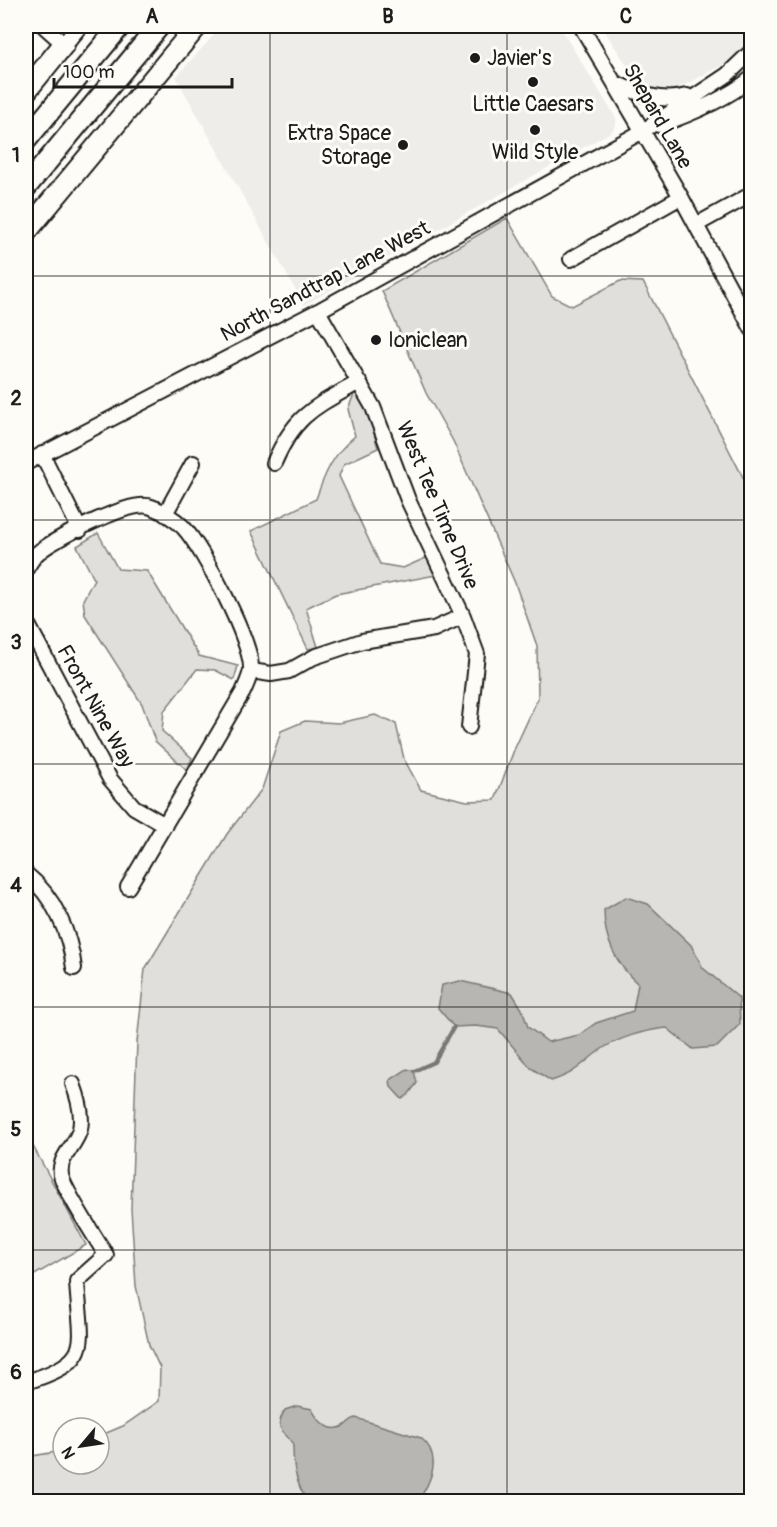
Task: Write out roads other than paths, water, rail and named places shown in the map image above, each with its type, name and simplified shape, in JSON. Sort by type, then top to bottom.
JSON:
[{"type":"highway","points":[[26,140],[120,26]]},
{"type":"highway","points":[[26,187],[159,26]]},
{"type":"highway","points":[[26,232],[196,26]]},
{"type":"highway","points":[[26,91],[63,44]]},
{"type":"main road","points":[[63,44],[79,26]]},
{"type":"street","points":[[44,26],[63,44]]},
{"type":"street","name":"Shepard Lane","points":[[581,26],[681,197],[752,329]]},
{"type":"street","points":[[643,131],[727,75],[752,51]]},
{"type":"street","points":[[643,131],[688,115],[752,78]]},
{"type":"street","points":[[615,83],[644,96],[670,100],[695,95]]},
{"type":"street","name":"North Sandtrap Lane West","points":[[26,463],[318,311],[643,131]]},
{"type":"street","points":[[696,225],[752,194]]},
{"type":"street","points":[[571,259],[681,197]]},
{"type":"street","name":"West Tee Time Drive","points":[[318,311],[374,407],[408,500],[464,616],[477,654],[469,727]]},
{"type":"street","points":[[274,463],[285,438],[296,422],[315,406],[359,382]]},
{"type":"street","points":[[42,454],[80,530]]},
{"type":"street","points":[[165,514],[194,463]]},
{"type":"street","points":[[26,569],[39,552],[109,514],[131,507],[148,506],[184,527],[213,574],[248,644],[251,671],[243,692],[128,888]]},
{"type":"street","points":[[251,671],[271,674],[289,671],[314,657],[362,641],[434,629],[464,616]]},
{"type":"street","name":"Front Nine Way","points":[[26,621],[110,779],[134,807],[165,825]]},
{"type":"street","points":[[26,874],[43,888],[71,942],[74,968]]},
{"type":"street","points":[[26,1382],[47,1375],[73,1361],[83,1338],[77,1281],[106,1255],[64,1187],[60,1174],[63,1158],[80,1128],[80,1115],[73,1084]]},
{"type":"waterway","points":[[414,1071],[434,1062],[454,1027]]},
{"type":"place","name":"Javier's","points":[[475,58]]},
{"type":"place","name":"Little Caesars","points":[[533,82]]},
{"type":"place","name":"Wild Style","points":[[535,130]]},
{"type":"place","name":"Extra Space Storage","points":[[403,145]]},
{"type":"place","name":"Ioniclean","points":[[376,340]]}]
